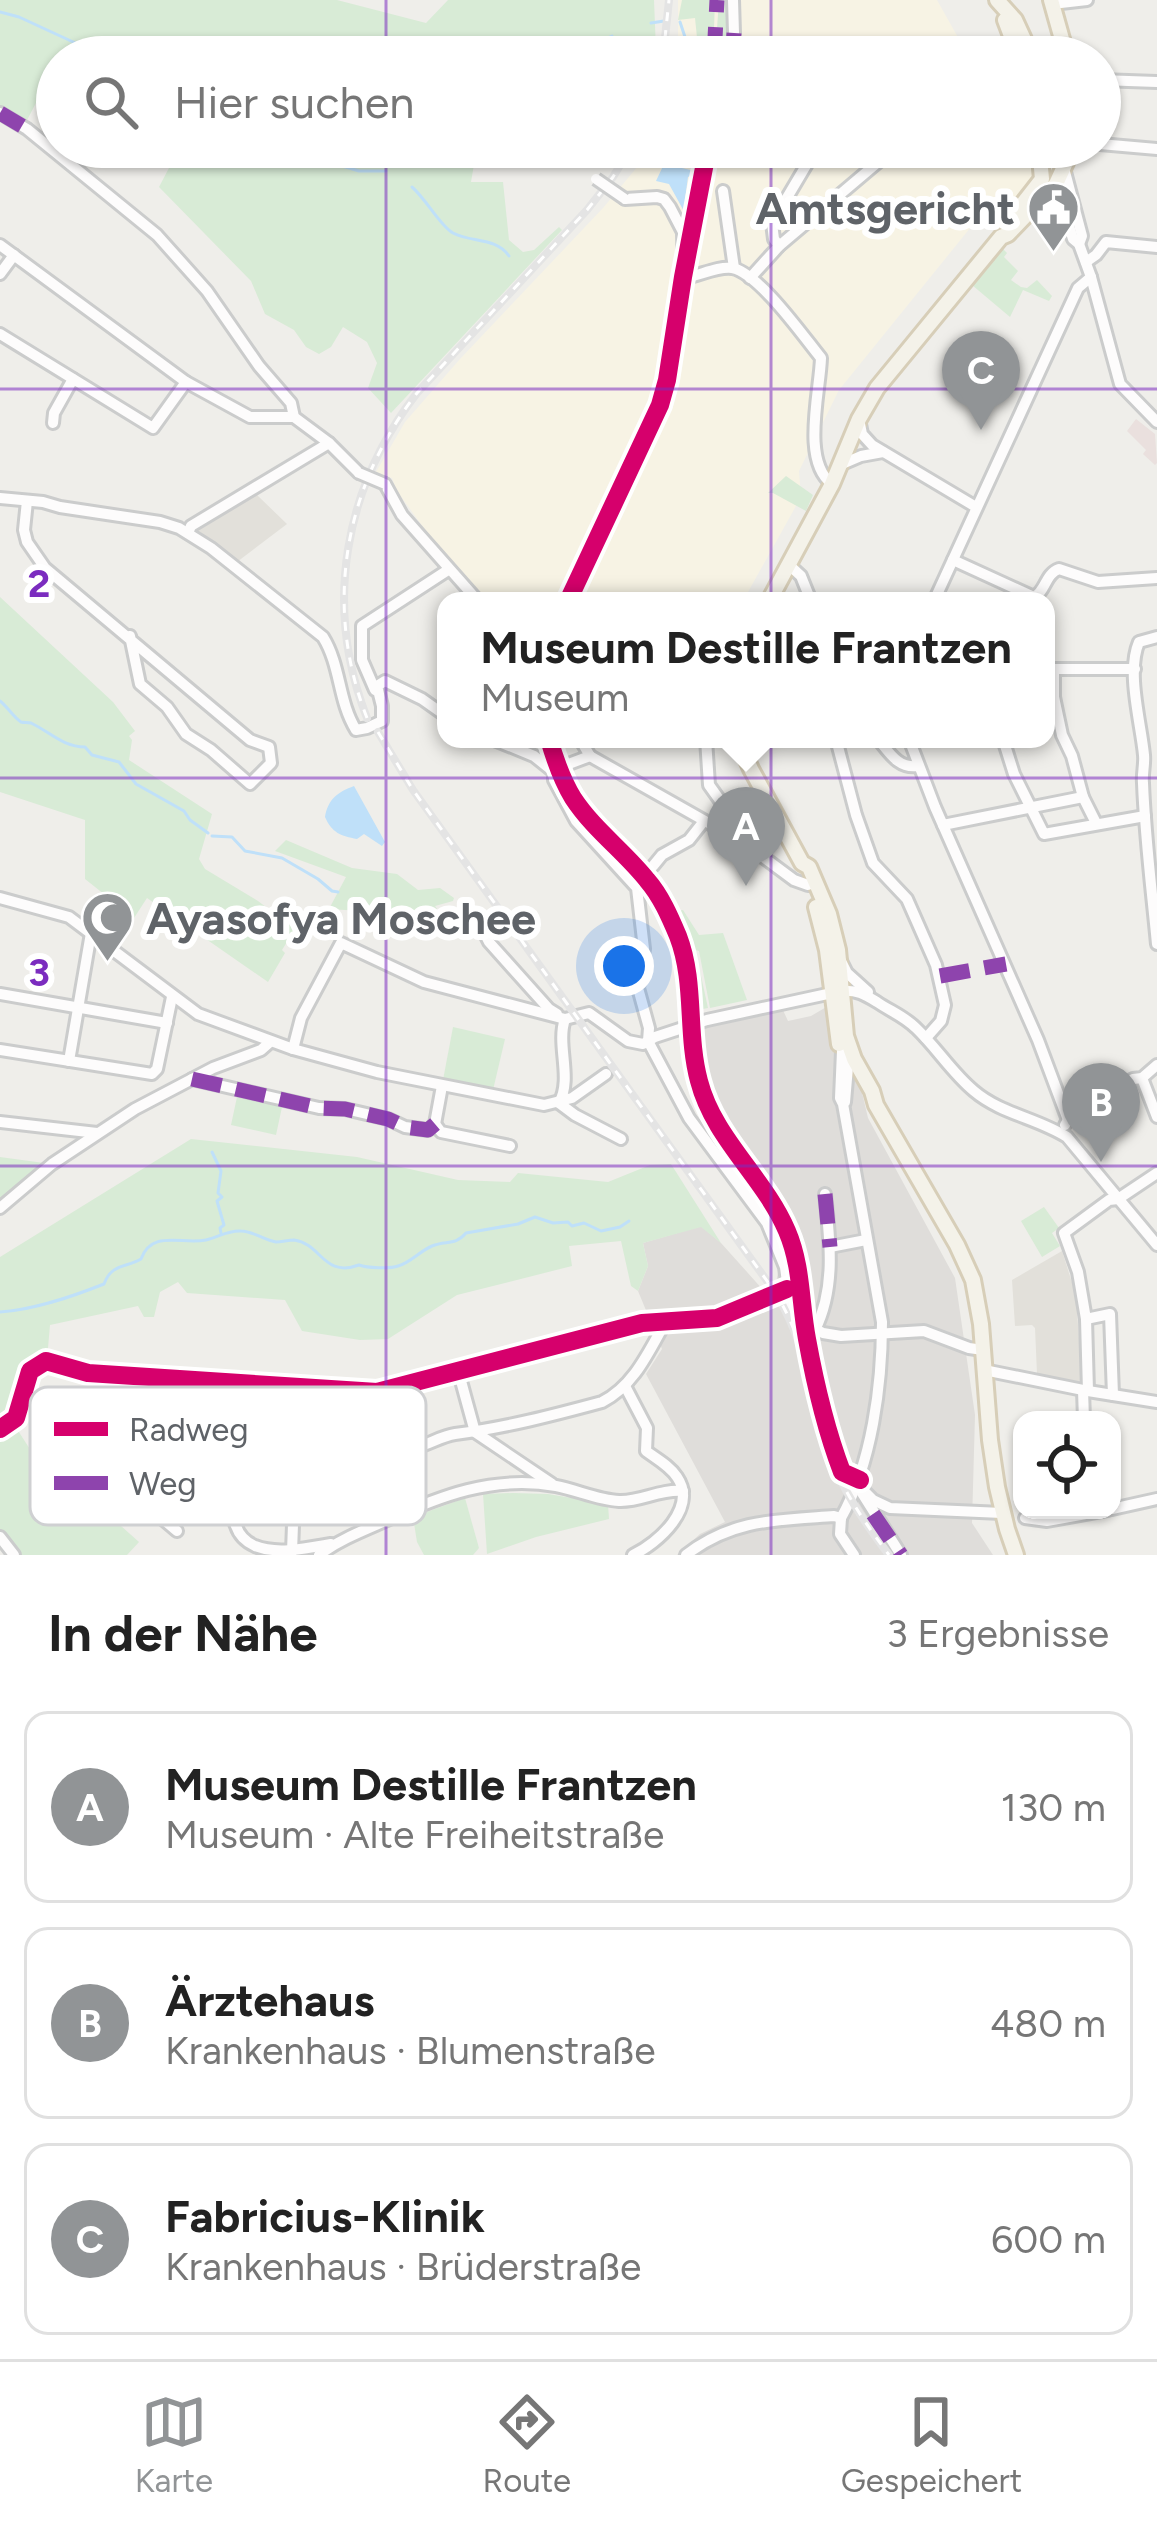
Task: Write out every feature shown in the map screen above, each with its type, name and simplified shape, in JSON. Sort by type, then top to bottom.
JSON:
[{"type":"main road","points":[[995,0],[1012,36]]},
{"type":"main road","points":[[995,0],[1015,20],[1022,36]]},
{"type":"main road","points":[[1051,2],[1060,36]]},
{"type":"main road","points":[[1049,168],[1051,173]]},
{"type":"main road","points":[[774,592],[832,484],[860,419],[890,371],[1001,237],[1033,207],[1052,168]]},
{"type":"main road","points":[[1001,237],[1002,228],[1055,168]]},
{"type":"main road","points":[[742,748],[802,863],[824,933],[849,1068],[965,1260],[977,1296],[990,1440],[1016,1555]]},
{"type":"main road","points":[[802,863],[809,866],[825,904],[838,950],[837,997]]},
{"type":"main road","points":[[845,1049],[872,1091],[875,1105]]},
{"type":"street","points":[[733,0],[734,33]]},
{"type":"street","points":[[1051,2],[1087,0]]},
{"type":"street","points":[[1121,81],[1157,82]]},
{"type":"street","points":[[0,113],[36,136]]},
{"type":"street","points":[[1121,145],[1157,148]]},
{"type":"street","points":[[74,168],[157,236],[207,291],[291,403],[294,417]]},
{"type":"street","points":[[779,246],[772,223],[805,168]]},
{"type":"street","points":[[750,278],[779,246],[871,168]]},
{"type":"street","points":[[1051,173],[1072,239],[1079,244],[1091,277],[1120,384],[1157,422]]},
{"type":"street","points":[[1051,173],[1082,236],[1079,244]]},
{"type":"street","points":[[596,179],[625,199],[664,199],[683,232],[683,277],[734,268],[750,278],[821,358],[814,446],[818,466],[832,484]]},
{"type":"street","points":[[723,191],[734,268]]},
{"type":"street","points":[[1033,207],[1048,203],[1062,210]]},
{"type":"street","points":[[1086,262],[1106,242],[1157,248]]},
{"type":"street","points":[[0,245],[186,382],[250,417],[294,417],[359,473],[385,484],[402,515],[469,592]]},
{"type":"street","points":[[0,274],[14,255]]},
{"type":"street","points":[[938,592],[1078,287],[1091,277]]},
{"type":"street","points":[[0,334],[153,428],[186,382]]},
{"type":"street","points":[[53,423],[54,412],[73,379]]},
{"type":"street","points":[[860,419],[866,440],[976,507]]},
{"type":"street","points":[[188,532],[190,526],[329,443]]},
{"type":"street","points":[[841,465],[884,452]]},
{"type":"street","points":[[0,498],[160,522],[188,532],[323,637],[356,730],[382,721],[382,706],[362,660],[362,626],[448,570]]},
{"type":"street","points":[[27,501],[24,530],[39,561],[130,636],[250,740],[269,748],[271,763],[250,784],[186,734],[140,683],[130,636]]},
{"type":"street","points":[[953,560],[1023,592]]},
{"type":"street","points":[[788,564],[801,576],[807,592]]},
{"type":"street","points":[[1041,592],[1058,569],[1098,582],[1157,578]]},
{"type":"street","points":[[1157,637],[1139,642],[1135,669],[1157,944]]},
{"type":"street","points":[[1055,669],[1135,669]]},
{"type":"street","points":[[377,693],[377,686],[385,682],[437,710]]},
{"type":"street","points":[[1055,702],[1083,797],[1096,824]]},
{"type":"street","points":[[514,748],[554,772]]},
{"type":"street","points":[[585,748],[590,756],[808,885]]},
{"type":"street","points":[[707,748],[709,785],[739,827],[744,843]]},
{"type":"street","points":[[751,769],[752,748]]},
{"type":"street","points":[[838,748],[873,862],[907,899],[936,964],[945,1005],[941,1021],[926,1038]]},
{"type":"street","points":[[886,748],[903,765],[918,766]]},
{"type":"street","points":[[891,754],[904,748]]},
{"type":"street","points":[[912,748],[1068,1120]]},
{"type":"street","points":[[1006,748],[1044,834],[1145,816]]},
{"type":"street","points":[[590,756],[558,767],[554,781],[576,820],[637,888],[644,950],[638,988],[650,1028],[648,1042],[689,1118],[766,1223],[785,1268],[794,1313],[815,1330],[841,1336],[924,1331],[983,1350]]},
{"type":"street","points":[[943,825],[1083,797]]},
{"type":"street","points":[[653,866],[688,840],[704,821]]},
{"type":"street","points":[[776,866],[802,863]]},
{"type":"street","points":[[0,898],[69,917],[198,1013],[293,1049],[377,1072],[544,1105],[572,1098],[606,1074]]},
{"type":"street","points":[[483,930],[535,994],[565,1019]]},
{"type":"street","points":[[69,1061],[91,933]]},
{"type":"street","points":[[293,1049],[302,1018],[341,943],[424,982],[565,1019],[589,1013],[635,1045],[707,1020],[861,992],[902,1017],[985,1100],[1061,1133],[1157,1245]]},
{"type":"street","points":[[838,950],[847,973],[878,1004]]},
{"type":"street","points":[[0,994],[167,1024]]},
{"type":"street","points":[[0,1050],[152,1074],[172,997]]},
{"type":"street","points":[[559,1103],[565,1085],[561,1034],[565,1019]]},
{"type":"street","points":[[0,1208],[97,1133],[164,1092],[270,1042]]},
{"type":"street","points":[[845,1049],[840,1098],[882,1322],[878,1386],[858,1485],[838,1528],[854,1555]]},
{"type":"street","points":[[1061,1133],[1068,1120],[1157,1065]]},
{"type":"street","points":[[844,1104],[849,1068]]},
{"type":"street","points":[[1142,1078],[1157,1117]]},
{"type":"street","points":[[192,1079],[319,1108],[345,1109],[417,1130],[435,1124],[442,1086]]},
{"type":"street","points":[[559,1103],[621,1138]]},
{"type":"street","points":[[0,1122],[97,1133]]},
{"type":"street","points":[[435,1124],[441,1132],[510,1146]]},
{"type":"street","points":[[1085,1411],[1086,1318],[1078,1272],[1064,1233],[1108,1200],[1157,1173]]},
{"type":"street","points":[[815,1330],[829,1290],[825,1194]]},
{"type":"street","points":[[830,1247],[866,1240]]},
{"type":"street","points":[[395,1387],[642,1323],[717,1318],[787,1289]]},
{"type":"street","points":[[1086,1318],[1110,1314],[1113,1395]]},
{"type":"street","points":[[426,1445],[438,1438],[610,1399],[626,1386],[667,1321]]},
{"type":"street","points":[[0,1429],[16,1418],[27,1377],[37,1364],[51,1362],[115,1376],[298,1387]]},
{"type":"street","points":[[458,1370],[475,1432],[555,1486]]},
{"type":"street","points":[[984,1370],[1157,1402]]},
{"type":"street","points":[[114,1387],[115,1376]]},
{"type":"street","points":[[234,1383],[234,1387]]},
{"type":"street","points":[[626,1386],[647,1428],[646,1451],[678,1478],[683,1491],[671,1525],[637,1554]]},
{"type":"street","points":[[426,1503],[452,1492],[514,1484],[555,1486],[623,1501],[659,1491],[683,1491]]},
{"type":"street","points":[[858,1485],[890,1508],[1003,1513]]},
{"type":"street","points":[[858,1485],[901,1555]]},
{"type":"street","points":[[1121,1507],[1157,1499]]},
{"type":"street","points":[[686,1555],[726,1530],[760,1521],[841,1519]]},
{"type":"street","points":[[170,1525],[177,1531]]},
{"type":"street","points":[[236,1525],[246,1540],[259,1547],[292,1552],[334,1543],[376,1525]]},
{"type":"street","points":[[0,1537],[14,1555]]},
{"type":"street","points":[[319,1555],[334,1543]]},
{"type":"shaded area","points":[[678,0],[937,0],[957,36],[678,36]]},
{"type":"shaded area","points":[[636,168],[1033,168],[1034,177],[1010,216],[992,201],[839,390],[799,471],[801,497],[748,592],[478,592],[439,549],[392,478],[376,472],[405,422]]},
{"type":"shaded area","points":[[1136,419],[1155,434],[1155,465],[1127,431]]},
{"type":"shaded area","points":[[257,495],[287,524],[237,562],[197,530]]},
{"type":"shaded area","points":[[840,999],[868,1118],[955,1278],[975,1415],[972,1523],[993,1555],[677,1555],[700,1534],[725,1522],[646,1374],[662,1349],[638,1291],[648,1266],[643,1243],[701,1226],[765,1292],[775,1288],[784,1242],[703,1101],[688,1040],[693,1027],[782,1008],[788,1021],[811,1016]]},
{"type":"shaded area","points":[[1062,1251],[1076,1295],[1082,1385],[1037,1374],[1035,1328],[1015,1326],[1012,1280]]},
{"type":"green space","points":[[0,0],[337,0],[426,23],[448,0],[654,0],[655,36],[36,36],[36,103],[26,122],[0,106]]},
{"type":"green space","points":[[682,0],[715,0],[714,36],[697,36],[695,18],[678,20]]},
{"type":"green space","points":[[719,0],[730,0],[730,36],[716,36]]},
{"type":"green space","points":[[169,168],[473,168],[471,182],[503,182],[509,240],[523,252],[534,250],[559,227],[562,230],[391,413],[368,388],[377,363],[367,342],[343,327],[331,347],[319,354],[306,347],[294,330],[265,314],[251,281],[159,187]]},
{"type":"green space","points":[[1003,249],[1004,257],[1018,271],[1011,280],[1027,288],[1037,280],[1052,296],[1049,301],[1023,290],[1010,317],[972,285]]},
{"type":"green space","points":[[786,476],[813,495],[806,511],[768,493]]},
{"type":"green space","points":[[0,597],[113,702],[135,731],[129,736],[129,760],[212,814],[199,859],[205,869],[295,929],[268,982],[147,898],[134,918],[85,879],[85,820],[0,792]]},
{"type":"green space","points":[[286,840],[352,868],[397,874],[418,890],[440,888],[453,901],[409,914],[329,909],[346,877],[275,851]]},
{"type":"green space","points":[[683,910],[699,935],[723,933],[747,1000],[710,1008],[699,951],[686,947],[677,911]]},
{"type":"green space","points":[[696,953],[708,1008],[697,1010],[687,954]]},
{"type":"green space","points":[[453,1027],[505,1039],[493,1090],[443,1080]]},
{"type":"green space","points":[[237,1097],[282,1107],[276,1135],[231,1125]]},
{"type":"green space","points":[[191,1139],[357,1157],[458,1180],[510,1182],[518,1173],[608,1182],[650,1165],[671,1164],[721,1243],[701,1227],[643,1243],[648,1266],[638,1291],[631,1286],[621,1241],[569,1246],[572,1266],[457,1295],[388,1339],[302,1331],[285,1300],[187,1293],[178,1282],[160,1292],[154,1317],[144,1317],[138,1306],[50,1325],[48,1348],[25,1369],[12,1413],[0,1424],[0,1257]]},
{"type":"green space","points":[[0,1157],[44,1163],[0,1203]]},
{"type":"green space","points":[[1044,1207],[1059,1228],[1052,1233],[1060,1246],[1042,1257],[1021,1221]]},
{"type":"green space","points":[[15,1426],[30,1449],[30,1525],[122,1525],[139,1542],[127,1555],[18,1555],[0,1533],[0,1433]]},
{"type":"green space","points":[[483,1494],[608,1504],[609,1519],[487,1554]]},
{"type":"green space","points":[[465,1498],[479,1548],[473,1555],[424,1555],[414,1525],[426,1525],[426,1512]]},
{"type":"water","points":[[662,168],[695,171],[688,177],[685,199],[690,211],[686,215],[669,184],[656,181]]},
{"type":"water","points":[[354,786],[385,842],[382,846],[364,834],[357,839],[338,833],[325,817],[335,797]]},
{"type":"waterway","points":[[0,12],[60,36]]},
{"type":"waterway","points":[[651,23],[664,21]]},
{"type":"waterway","points":[[680,22],[685,36]]},
{"type":"waterway","points":[[349,168],[386,171]]},
{"type":"waterway","points":[[412,187],[448,230],[491,243],[509,256]]},
{"type":"waterway","points":[[0,701],[21,722],[85,747],[92,755],[119,762],[136,784],[184,811],[208,833]]},
{"type":"waterway","points":[[212,836],[232,837],[245,851],[282,858],[338,892]]},
{"type":"waterway","points":[[212,1152],[221,1171],[218,1193],[222,1197],[217,1201],[224,1225],[221,1233]]},
{"type":"waterway","points":[[0,1312],[39,1306],[104,1284],[115,1269],[141,1259],[160,1241],[206,1240],[245,1231],[276,1242],[303,1243],[338,1267],[384,1268],[466,1233],[535,1217],[572,1226],[584,1223],[601,1231],[629,1221]]},
{"type":"railway","points":[[665,36],[669,0]]},
{"type":"railway","points":[[367,718],[346,633],[344,591],[357,508],[372,468],[417,393],[587,210],[618,168]]},
{"type":"railway","points":[[378,732],[413,790],[775,1292],[802,1351],[834,1465],[854,1505],[889,1555]]},
{"type":"marked path","points":[[715,36],[717,0]]},
{"type":"marked path","points":[[0,113],[22,126]]},
{"type":"marked path","points":[[940,976],[1006,964]]},
{"type":"marked path","points":[[192,1079],[319,1108],[345,1109],[405,1127],[428,1130],[435,1124]]},
{"type":"marked path","points":[[825,1194],[830,1247]]},
{"type":"marked path","points":[[873,1514],[901,1555]]},
{"type":"cycle path","points":[[572,592],[660,405],[704,168]]},
{"type":"cycle path","points":[[552,748],[573,798],[652,886],[678,936],[706,1102],[787,1231],[826,1423],[842,1472],[860,1480]]},
{"type":"cycle path","points":[[396,1387],[642,1323],[717,1318],[787,1289]]},
{"type":"cycle path","points":[[0,1429],[16,1418],[30,1371],[46,1361],[88,1373],[301,1387]]},
{"type":"place","name":"Amtsgericht","points":[[1054,254]]},
{"type":"place","name":"Fabricius-Klinik","points":[[981,430]]},
{"type":"place","name":"Museum Destille Frantzen","points":[[746,886]]},
{"type":"place","name":"Ayasofya Moschee","points":[[107,964]]},
{"type":"place","name":"Ärztehaus","points":[[1101,1162]]}]
